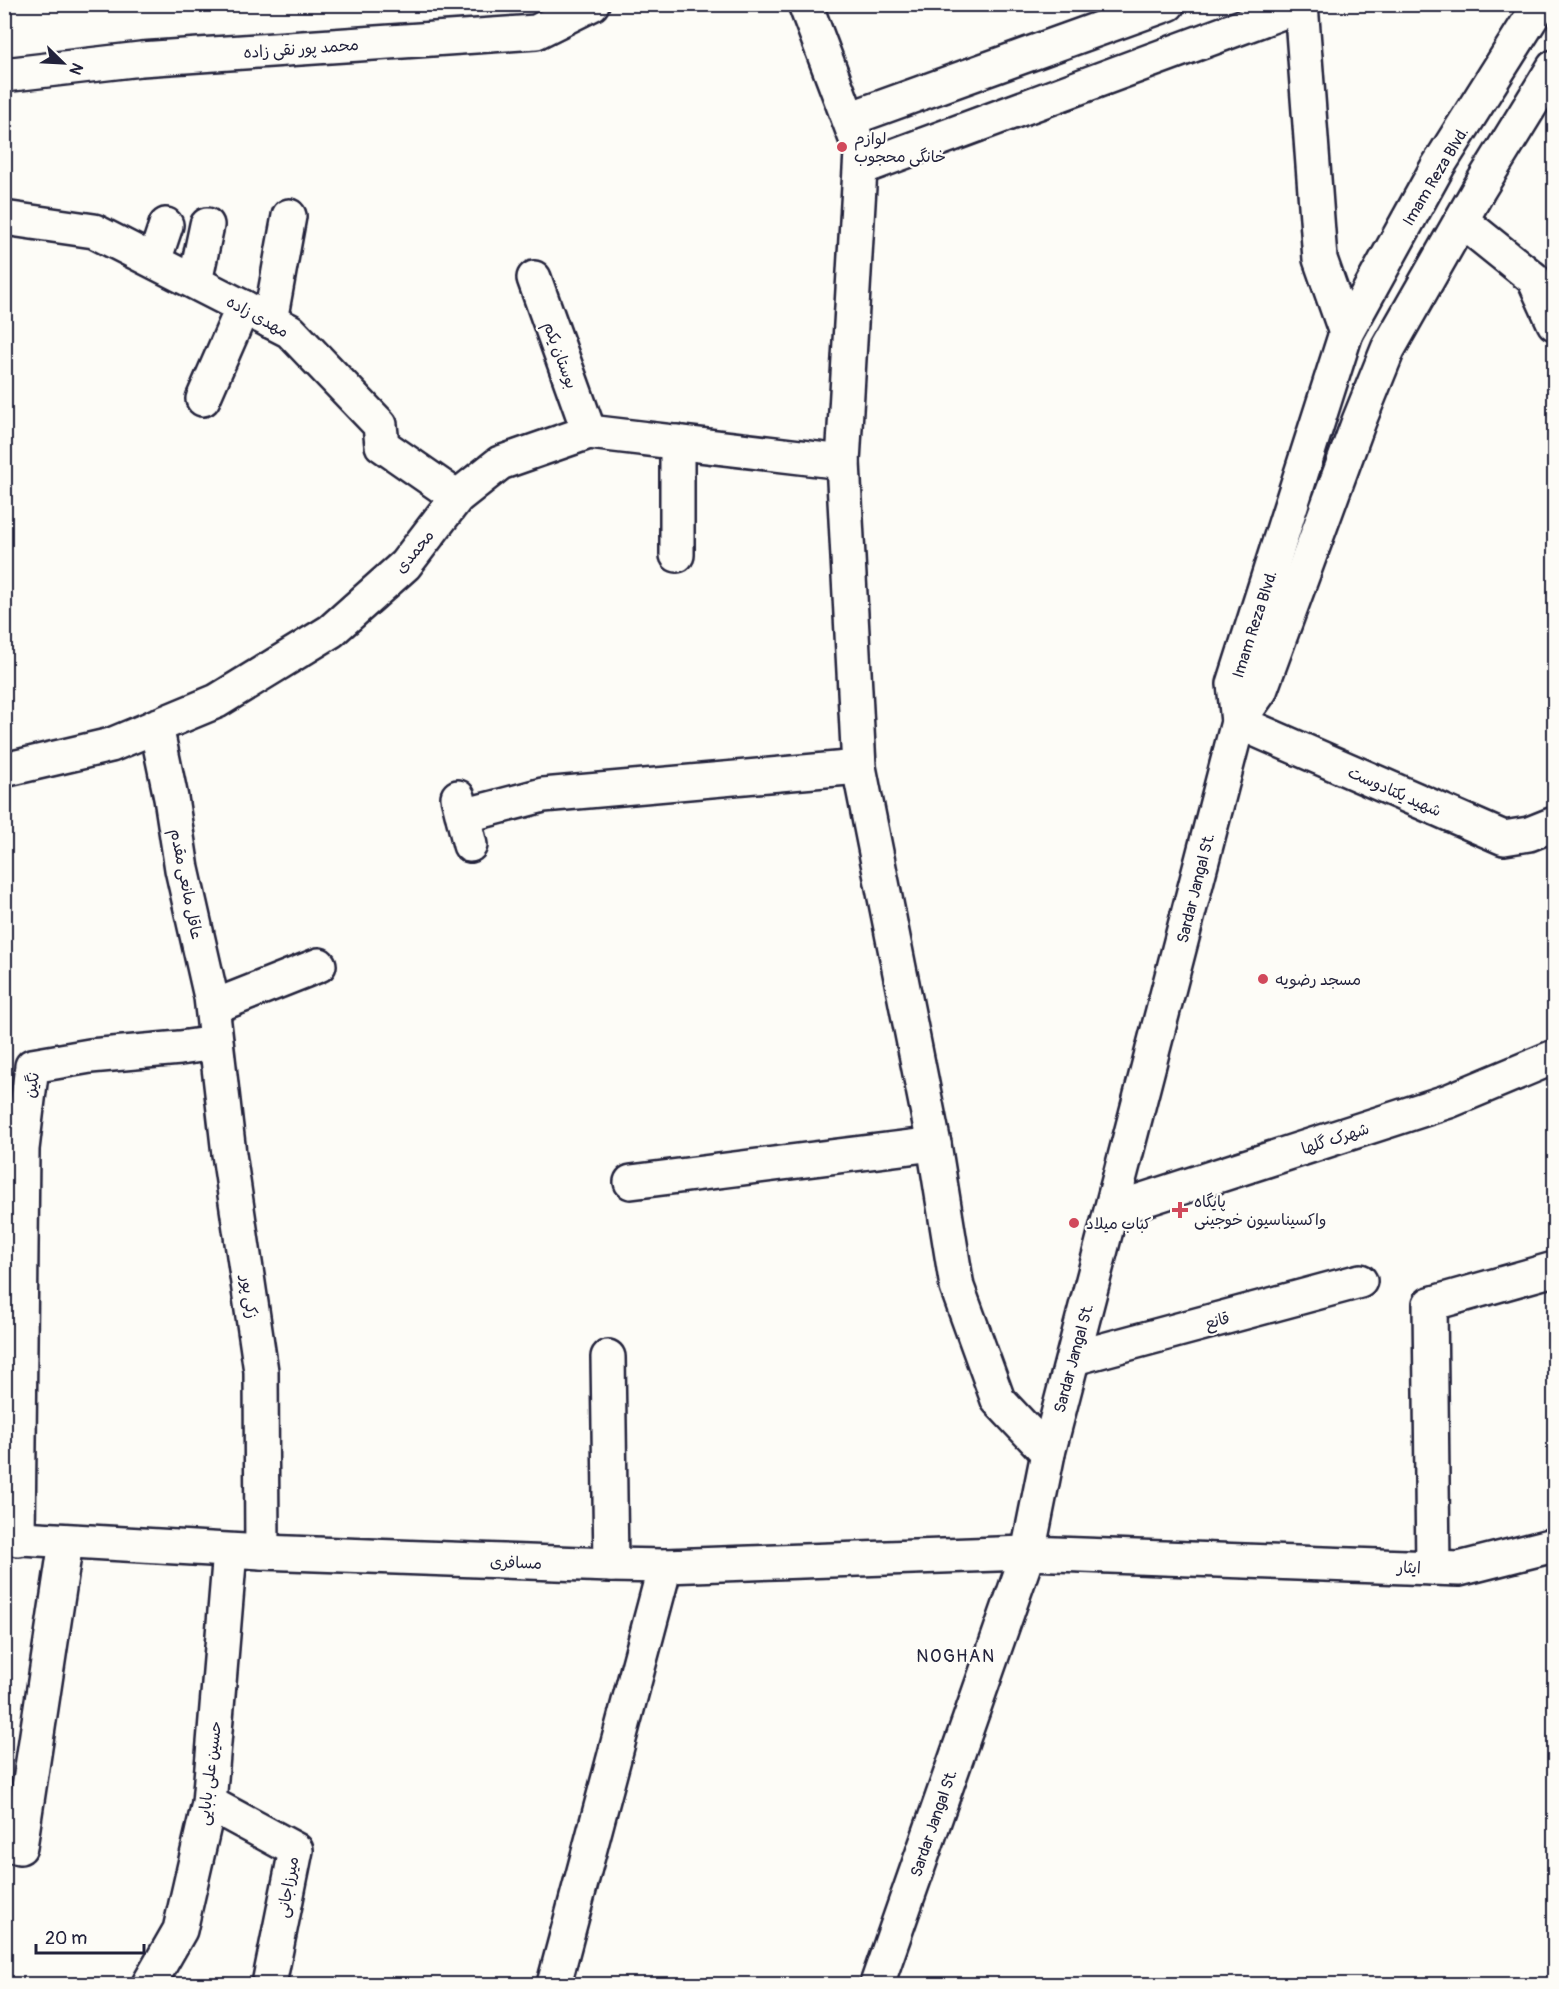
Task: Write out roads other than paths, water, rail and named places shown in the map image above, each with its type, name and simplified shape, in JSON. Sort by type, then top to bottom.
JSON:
[{"type":"street","name":"محمد پور نقی زاده","points":[[4,75],[141,59],[536,32],[592,4]]},
{"type":"street","points":[[805,4],[861,152],[843,462],[859,767],[934,1144],[957,1287],[998,1400],[1048,1453]]},
{"type":"street","points":[[849,119],[1168,4]]},
{"type":"street","name":"Imam Reza Blvd.","points":[[1238,722],[1234,684],[1346,333],[1420,198],[1540,4]]},
{"type":"street","points":[[861,168],[1301,5],[1320,259],[1346,333],[1388,349]]},
{"type":"street","name":"Imam Reza Blvd.","points":[[1238,722],[1260,691],[1359,421],[1388,349],[1507,142],[1554,67]]},
{"type":"street","points":[[1420,198],[1462,221],[1534,279],[1554,323]]},
{"type":"street","points":[[203,399],[256,314],[289,216]]},
{"type":"street","name":"مهدی زاده","points":[[4,218],[94,231],[290,331],[380,425],[382,445],[457,497]]},
{"type":"street","points":[[154,261],[166,225]]},
{"type":"street","points":[[195,282],[207,225]]},
{"type":"street","name":"بوستان یکم","points":[[534,278],[589,432]]},
{"type":"street","name":"محمدی","points":[[4,770],[111,745],[218,701],[331,631],[405,565],[457,497],[500,463],[589,432],[843,462]]},
{"type":"street","points":[[677,442],[677,555]]},
{"type":"street","name":"شهید یکتادوست","points":[[1238,722],[1504,838],[1529,834],[1554,824]]},
{"type":"street","name":"Sardar Jangal St.","points":[[877,1984],[1028,1553],[1048,1453],[1238,722]]},
{"type":"street","name":"عاقل مانعی مقدم","points":[[156,726],[171,798],[182,869],[213,1007],[216,1043]]},
{"type":"street","points":[[464,819],[543,795],[859,767]]},
{"type":"street","points":[[213,1007],[319,965]]},
{"type":"street","name":"نگین","points":[[11,1538],[13,1148],[32,1066],[90,1056],[216,1043]]},
{"type":"street","name":"زکی پور","points":[[216,1043],[229,1154],[261,1371],[262,1552]]},
{"type":"street","name":"شهرک گلها","points":[[1113,1210],[1449,1101],[1554,1057]]},
{"type":"street","points":[[631,1182],[934,1144]]},
{"type":"street","name":"ایثار","points":[[1028,1553],[1433,1568],[1430,1304],[1554,1269]]},
{"type":"street","name":"قانع","points":[[1074,1358],[1360,1281]]},
{"type":"street","points":[[608,1358],[611,1565]]},
{"type":"street","name":"مسافری","points":[[11,1538],[230,1551],[665,1566],[1028,1553]]},
{"type":"street","points":[[4,1844],[20,1847],[66,1542]]},
{"type":"street","points":[[1433,1568],[1459,1569],[1554,1545]]},
{"type":"street","name":"حسین علی بابایی","points":[[149,1984],[180,1930],[209,1803],[230,1551]]},
{"type":"street","points":[[554,1984],[665,1566]]},
{"type":"street","name":"میرزاجانی","points":[[209,1803],[296,1850],[269,1984]]},
{"type":"place","name":"لوازم خانگی محجوب","points":[[842,147]]},
{"type":"place","name":"مسجد رضویه","points":[[1263,979]]},
{"type":"place","name":"پایگاه واکسیناسیون خوجینی","points":[[1180,1210]]},
{"type":"place","name":"کباب میلاد","points":[[1074,1223]]},
{"type":"district","name":"NOGHAN","points":[[956,1656]]}]
